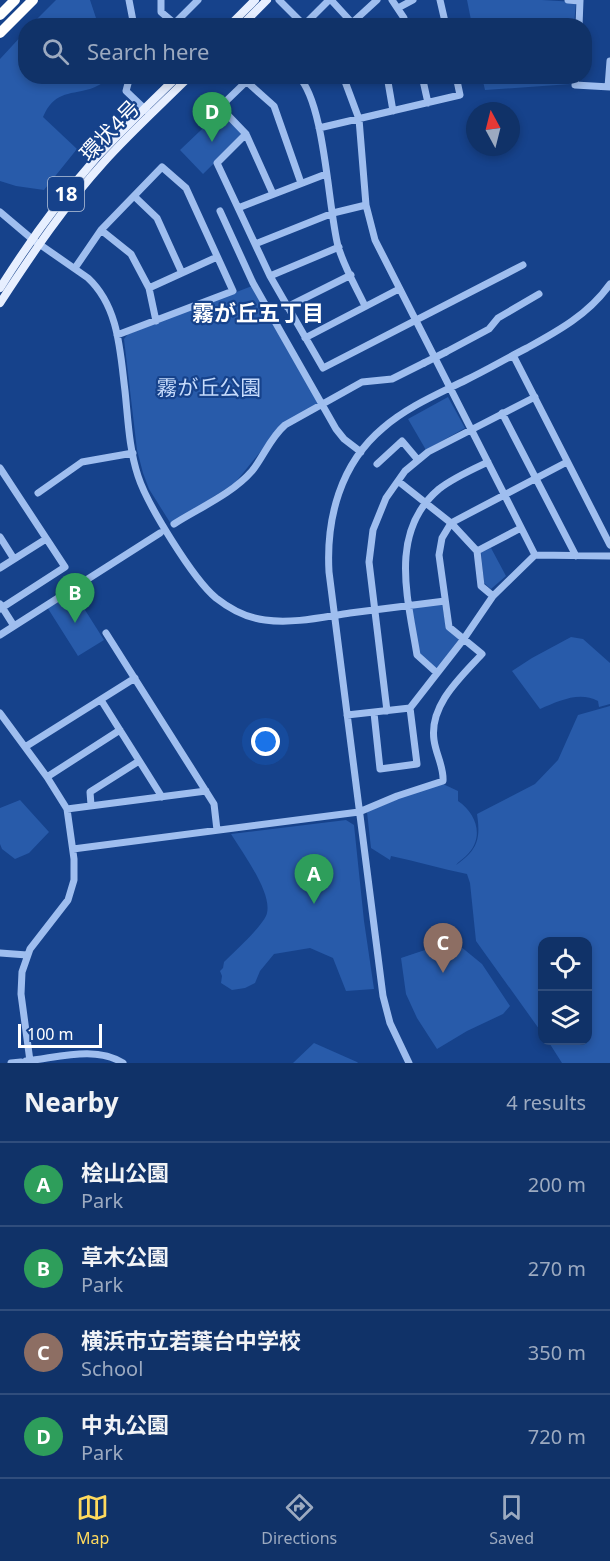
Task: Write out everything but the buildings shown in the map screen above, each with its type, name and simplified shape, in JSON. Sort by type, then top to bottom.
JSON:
[{"type":"highway","points":[[0,15],[15,0]]},
{"type":"highway","points":[[0,33],[33,0]]},
{"type":"main road","points":[[237,18],[255,0]]},
{"type":"main road","points":[[249,18],[267,0]]},
{"type":"main road","name":"環状4号","points":[[0,288],[36,241],[171,84]]},
{"type":"main road","name":"環状4号","points":[[148,111],[180,84]]},
{"type":"main road","name":"環状4号","points":[[0,303],[36,241]]},
{"type":"street","points":[[129,0],[132,18]]},
{"type":"street","points":[[161,0],[161,12],[167,18]]},
{"type":"street","points":[[179,18],[198,0]]},
{"type":"street","points":[[279,0],[297,18]]},
{"type":"street","points":[[311,18],[330,0],[348,18]]},
{"type":"street","points":[[360,18],[377,0]]},
{"type":"street","points":[[392,0],[402,18]]},
{"type":"street","points":[[398,8],[413,0]]},
{"type":"street","points":[[440,0],[442,18]]},
{"type":"street","points":[[568,0],[580,0],[579,18]]},
{"type":"street","points":[[575,84],[609,87],[610,61]]},
{"type":"street","points":[[128,84],[126,91],[148,111]]},
{"type":"street","points":[[245,84],[220,107],[246,134],[273,194]]},
{"type":"street","points":[[254,84],[274,106],[301,183]]},
{"type":"street","points":[[305,84],[319,128],[339,247],[365,306]]},
{"type":"street","points":[[346,84],[359,119],[366,205],[375,240],[535,555]]},
{"type":"street","points":[[388,84],[393,111]]},
{"type":"street","points":[[424,84],[428,103]]},
{"type":"street","points":[[319,128],[460,95],[458,84]]},
{"type":"street","points":[[246,134],[218,163],[270,276],[323,368],[523,265]]},
{"type":"street","points":[[75,268],[101,231],[162,167],[186,188],[233,291],[117,335]]},
{"type":"street","points":[[238,208],[326,174]]},
{"type":"street","points":[[134,196],[157,218],[182,273]]},
{"type":"street","points":[[255,244],[333,213],[366,205]]},
{"type":"street","points":[[220,211],[254,284],[336,429],[344,439],[361,452]]},
{"type":"street","points":[[0,212],[3,220],[75,268],[101,292],[114,318],[133,453],[139,478],[160,519],[194,571],[215,597],[237,612],[262,620],[278,621],[445,601]]},
{"type":"street","points":[[101,231],[131,254],[149,288],[156,321]]},
{"type":"street","points":[[270,276],[339,247]]},
{"type":"street","points":[[149,288],[217,257]]},
{"type":"street","points":[[287,307],[351,275]]},
{"type":"street","points":[[409,1063],[390,1023],[383,996],[334,616],[328,552],[331,519],[346,474],[382,428],[449,388],[557,332],[590,307],[610,284]]},
{"type":"street","points":[[305,338],[399,290]]},
{"type":"street","points":[[174,524],[242,480],[253,469],[277,432],[291,421],[362,382],[392,379],[446,352],[489,329],[498,318],[539,294]]},
{"type":"street","points":[[513,355],[610,545]]},
{"type":"street","points":[[387,711],[369,562],[370,546],[377,517],[386,498],[405,471],[428,452],[535,397]]},
{"type":"street","points":[[502,413],[576,556]]},
{"type":"street","points":[[377,464],[402,441],[418,460]]},
{"type":"street","points":[[38,493],[81,462],[133,453]]},
{"type":"street","points":[[437,673],[417,656],[409,606],[406,543],[410,528],[425,502],[447,484],[488,462]]},
{"type":"street","points":[[73,849],[359,812],[397,796],[443,781],[444,771],[438,759],[433,733],[438,711],[446,696],[482,654],[449,627],[439,555],[442,538],[451,523],[567,462]]},
{"type":"street","points":[[0,468],[65,567],[1,607],[14,626]]},
{"type":"street","points":[[398,481],[451,523],[477,551],[481,586],[493,596]]},
{"type":"street","points":[[477,551],[521,528]]},
{"type":"street","points":[[0,635],[160,533]]},
{"type":"street","points":[[0,537],[14,559]]},
{"type":"street","points":[[0,568],[46,539]]},
{"type":"street","points":[[374,712],[380,769],[417,764],[410,708],[463,640],[493,596],[535,555],[610,556]]},
{"type":"street","points":[[106,633],[214,804],[217,830]]},
{"type":"street","points":[[25,747],[135,678]]},
{"type":"street","points":[[101,700],[162,797]]},
{"type":"street","points":[[347,715],[410,708]]},
{"type":"street","points":[[0,713],[47,777],[67,809],[73,849],[74,880],[68,900],[23,954],[21,987],[30,1061]]},
{"type":"street","points":[[47,777],[120,730]]},
{"type":"street","points":[[91,805],[90,792],[139,761]]},
{"type":"street","points":[[67,809],[206,792]]},
{"type":"street","points":[[0,953],[23,954]]},
{"type":"street","points":[[15,1061],[95,1053],[107,1055],[123,1063]]},
{"type":"green space","points":[[56,0],[90,0],[96,18],[38,18]]},
{"type":"green space","points":[[467,0],[576,2],[575,18],[471,18]]},
{"type":"green space","points":[[18,40],[18,84],[100,84],[62,96],[47,109],[43,117],[77,149],[44,190],[0,181],[0,59]]},
{"type":"green space","points":[[484,84],[571,84],[485,90]]},
{"type":"green space","points":[[220,112],[244,134],[203,174],[180,150]]},
{"type":"green space","name":"霧が丘公園","points":[[252,286],[320,404],[297,417],[265,446],[235,483],[171,524],[149,489],[137,450],[124,339],[128,334]]},
{"type":"green space","points":[[448,397],[465,428],[426,450],[408,419]]},
{"type":"green space","points":[[491,548],[506,576],[491,589],[484,583],[481,552]]},
{"type":"green space","points":[[73,591],[104,640],[78,656],[47,607]]},
{"type":"green space","points":[[442,603],[446,628],[459,639],[437,669],[419,654],[412,608]]},
{"type":"green space","points":[[571,637],[583,639],[610,663],[610,704],[599,707],[598,701],[576,697],[540,709],[512,671]]},
{"type":"green space","points":[[610,706],[610,1063],[562,1063],[551,1045],[592,1045],[592,937],[538,937],[538,1027],[476,941],[467,874],[391,856],[390,860],[371,848],[367,812],[412,793],[443,784],[458,791],[458,801],[465,806],[474,819],[477,834],[472,849],[456,865],[469,854],[476,844],[478,838],[477,814],[535,784],[558,760],[578,715]]},
{"type":"green space","points":[[20,800],[49,832],[29,853],[15,859],[2,849],[0,844],[0,808]]},
{"type":"green space","points":[[346,820],[354,825],[374,989],[346,991],[333,958],[310,948],[274,954],[260,971],[255,983],[245,988],[232,990],[221,983],[220,971],[224,962],[255,931],[267,913],[265,894],[261,884],[231,834]]},
{"type":"green space","points":[[460,946],[482,964],[510,1006],[503,1014],[467,1031],[437,1049],[417,1018],[406,994],[401,958],[428,949]]},
{"type":"green space","points":[[314,1043],[357,1062],[358,1063],[293,1063]]},
{"type":"place","name":"中丸公園","points":[[212,142]]},
{"type":"place","name":"草木公園","points":[[75,623]]},
{"type":"place","name":"桧山公園","points":[[314,904]]},
{"type":"place","name":"横浜市立若葉台中学校","points":[[443,973]]},
{"type":"district","name":"霧が丘五丁目","points":[[258,313]]}]
